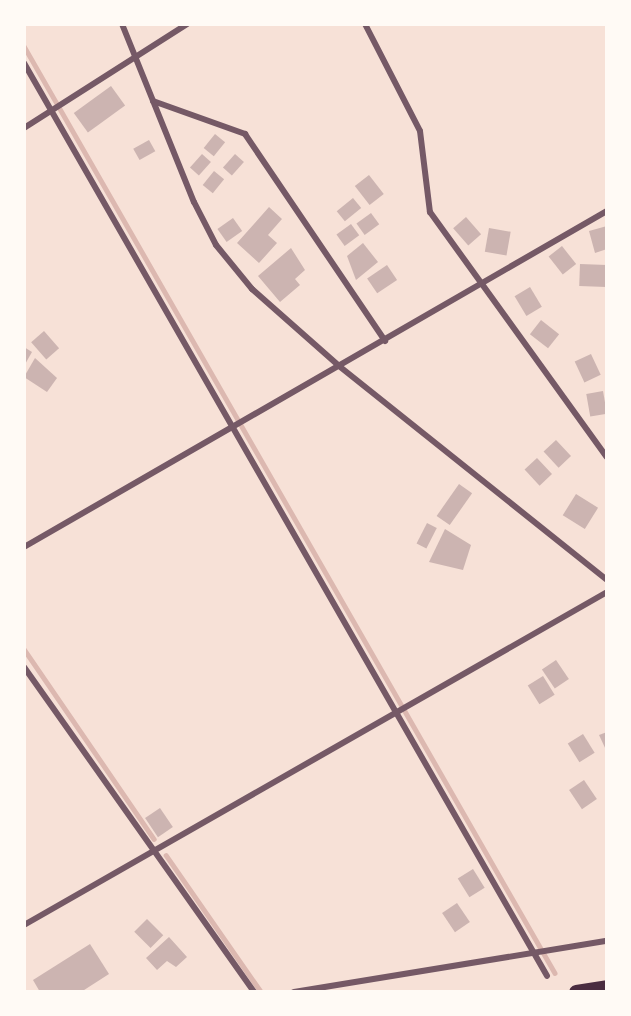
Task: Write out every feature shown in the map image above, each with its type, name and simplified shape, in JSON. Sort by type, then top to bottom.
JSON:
[{"type":"highway","points":[[576,992],[607,987]]},
{"type":"street","points":[[122,24],[216,245],[252,289],[339,366],[607,580]]},
{"type":"street","points":[[24,128],[54,111],[187,24]]},
{"type":"street","points":[[365,24],[420,131],[430,212],[482,288],[607,457]]},
{"type":"street","points":[[24,63],[54,111],[395,710],[536,952],[547,976]]},
{"type":"street","points":[[153,101],[245,134],[385,341]]},
{"type":"street","points":[[24,547],[339,366],[482,288],[555,238],[607,211]]},
{"type":"street","points":[[24,925],[405,704],[607,592]]},
{"type":"street","points":[[24,667],[254,992]]},
{"type":"street","points":[[294,992],[607,940]]},
{"type":"building","points":[[111,86],[125,105],[88,132],[74,113]]},
{"type":"building","points":[[215,134],[225,142],[214,156],[204,148]]},
{"type":"building","points":[[149,140],[155,151],[140,160],[133,149]]},
{"type":"building","points":[[202,154],[211,162],[199,175],[190,167]]},
{"type":"building","points":[[235,154],[244,162],[232,175],[223,167]]},
{"type":"building","points":[[214,171],[224,179],[213,193],[203,185]]},
{"type":"building","points":[[369,175],[384,194],[370,205],[355,186]]},
{"type":"building","points":[[353,198],[361,208],[345,221],[337,211]]},
{"type":"building","points":[[269,207],[282,219],[268,235],[277,243],[259,263],[237,243]]},
{"type":"building","points":[[371,213],[379,224],[365,235],[356,224]]},
{"type":"building","points":[[466,217],[481,234],[468,246],[453,228]]},
{"type":"building","points":[[233,218],[242,231],[227,242],[217,229]]},
{"type":"building","points":[[351,224],[359,235],[345,246],[336,235]]},
{"type":"building","points":[[607,226],[607,249],[595,253],[589,231]]},
{"type":"building","points":[[489,228],[511,232],[506,255],[485,252]]},
{"type":"building","points":[[363,243],[378,262],[356,280],[347,256]]},
{"type":"building","points":[[562,246],[576,264],[563,275],[549,256]]},
{"type":"building","points":[[291,248],[305,270],[295,279],[300,285],[280,302],[258,276]]},
{"type":"building","points":[[580,264],[607,265],[606,287],[579,286]]},
{"type":"building","points":[[387,265],[397,280],[377,293],[367,278]]},
{"type":"building","points":[[530,287],[542,307],[526,316],[515,296]]},
{"type":"building","points":[[541,320],[559,334],[548,348],[530,334]]},
{"type":"building","points":[[44,331],[59,348],[46,360],[31,342]]},
{"type":"building","points":[[24,347],[32,352],[24,366]]},
{"type":"building","points":[[591,354],[601,375],[584,382],[575,362]]},
{"type":"building","points":[[35,358],[57,378],[47,392],[24,377]]},
{"type":"building","points":[[603,391],[607,414],[590,417],[586,394]]},
{"type":"building","points":[[556,440],[571,456],[559,468],[544,452]]},
{"type":"building","points":[[537,458],[552,474],[540,486],[525,470]]},
{"type":"building","points":[[459,484],[472,493],[450,525],[437,516]]},
{"type":"building","points":[[576,494],[598,508],[585,529],[563,515]]},
{"type":"building","points":[[427,523],[437,528],[426,548],[417,543]]},
{"type":"building","points":[[445,529],[471,545],[463,570],[429,562]]},
{"type":"building","points":[[556,660],[569,679],[555,689],[542,670]]},
{"type":"building","points":[[543,676],[555,695],[539,704],[528,686]]},
{"type":"building","points":[[607,732],[607,752],[599,735]]},
{"type":"building","points":[[583,734],[595,753],[579,762],[568,744]]},
{"type":"building","points":[[584,780],[597,799],[582,809],[569,790]]},
{"type":"building","points":[[160,808],[173,827],[158,837],[145,818]]},
{"type":"building","points":[[473,869],[485,888],[469,897],[458,879]]},
{"type":"building","points":[[457,903],[470,922],[455,932],[442,913]]},
{"type":"building","points":[[147,919],[163,935],[151,948],[134,932]]},
{"type":"building","points":[[169,937],[187,957],[176,967],[167,961],[157,970],[146,958]]},
{"type":"building","points":[[90,944],[109,974],[81,992],[40,992],[33,980]]},
{"type":"waterway","points":[[24,46],[555,973]]},
{"type":"waterway","points":[[24,649],[154,839]]},
{"type":"waterway","points":[[166,855],[260,990]]}]
